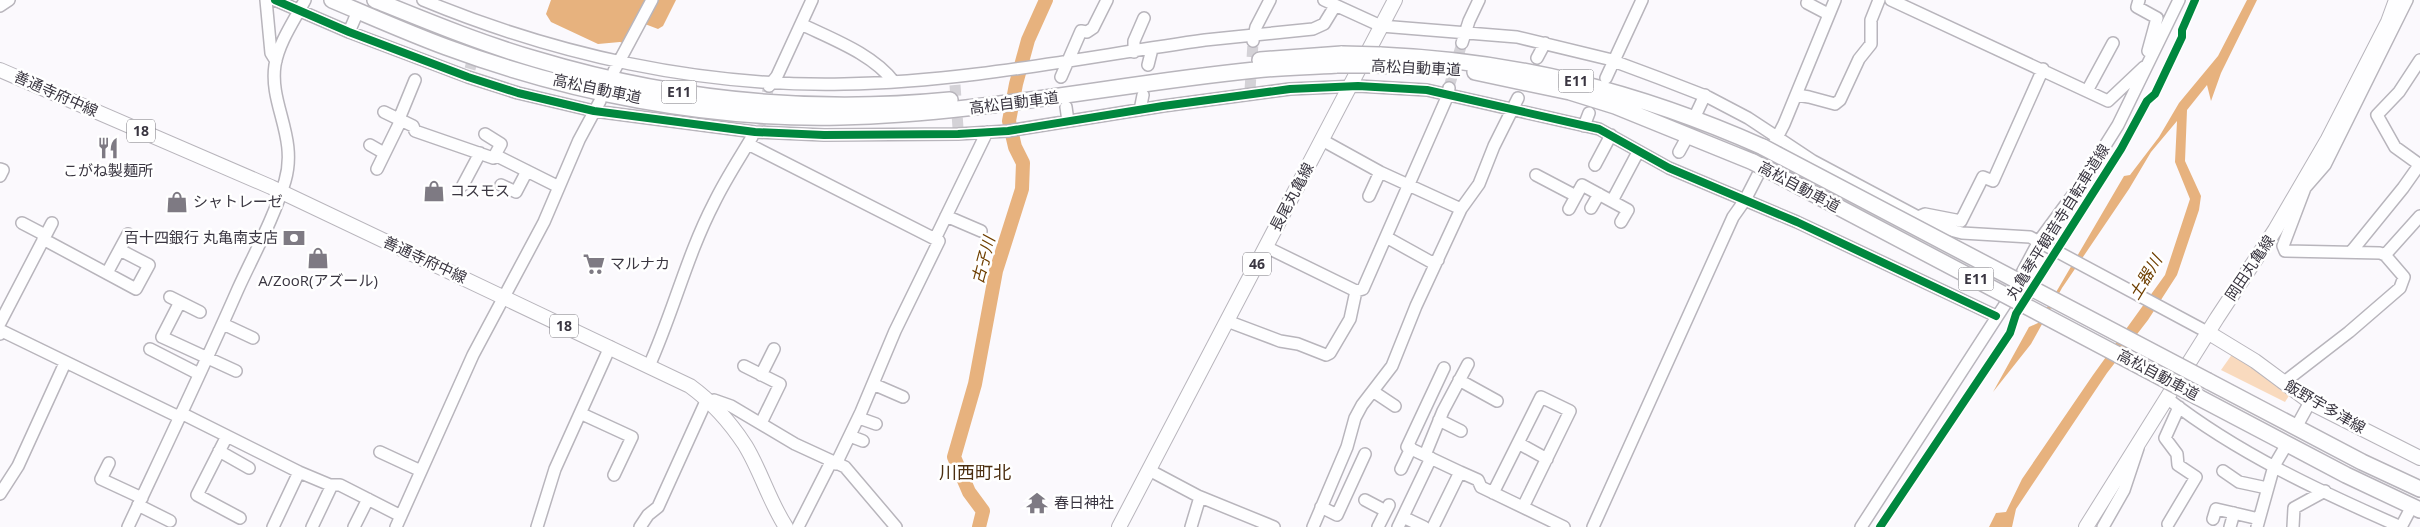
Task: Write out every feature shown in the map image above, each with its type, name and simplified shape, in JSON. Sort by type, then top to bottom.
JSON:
[{"type":"highway","name":"高松自動車道","points":[[332,0],[447,48],[526,73],[614,95],[701,109],[781,116],[838,117],[915,114],[1028,97],[1173,70],[1265,59],[1485,63],[1574,81],[1712,124],[1763,147],[2362,462],[2420,489]]},
{"type":"highway","name":"高松自動車道","points":[[375,0],[458,34],[535,59],[621,82],[704,97],[783,105],[838,106],[997,101]]},
{"type":"highway","name":"高松自動車道","points":[[1378,60],[1484,73],[1570,92],[1656,121],[1754,162],[2346,476],[2415,510]]},
{"type":"main road","name":"長尾丸亀線","points":[[1119,527],[1395,0]]},
{"type":"main road","name":"岡田丸亀線","points":[[2086,527],[2138,444],[2173,403],[2203,330],[2275,230],[2303,186],[2388,22],[2396,0]]},
{"type":"main road","name":"善通寺府中線","points":[[0,70],[281,192],[690,386],[708,400],[745,445],[770,499],[786,527]]},
{"type":"main road","name":"飯野宇多津線","points":[[2203,330],[2255,361],[2310,402],[2420,458]]},
{"type":"street","points":[[0,6],[9,0]]},
{"type":"street","points":[[266,0],[271,54],[276,61]]},
{"type":"street","points":[[276,0],[302,5],[349,32],[527,95],[824,136],[1008,130],[1250,92],[1290,89],[1350,86],[1449,91],[1513,110],[1584,126],[1611,135],[1669,168],[1797,222],[1996,316]]},
{"type":"street","points":[[423,0],[481,27],[616,67],[769,86],[954,81],[1152,48],[1254,39],[1319,28],[1324,24],[1335,6]]},
{"type":"street","points":[[616,67],[652,0]]},
{"type":"street","points":[[769,86],[777,76],[812,0]]},
{"type":"street","points":[[1061,78],[1081,31],[1087,32],[1093,28],[1107,0]]},
{"type":"street","points":[[1254,39],[1256,27],[1270,0]]},
{"type":"street","points":[[1324,0],[1381,26],[1463,37],[1517,37],[1545,43],[1613,61],[1705,95],[1748,118],[1813,161],[1935,226],[1962,234],[2016,235],[2042,242],[2203,330]]},
{"type":"street","points":[[1463,37],[1479,0]]},
{"type":"street","points":[[1606,78],[1642,0]]},
{"type":"street","points":[[1593,527],[1725,234],[1733,217],[1745,200],[1796,95],[1835,0]]},
{"type":"street","points":[[1796,95],[1835,104],[1840,100],[1859,59],[1870,44],[1871,20],[1879,0]]},
{"type":"street","points":[[1891,0],[2108,100],[2149,63]]},
{"type":"street","points":[[2139,0],[2137,7],[2157,18],[2148,54],[2149,63]]},
{"type":"street","points":[[1861,527],[2006,303],[2042,242],[2118,125],[2179,0]]},
{"type":"street","points":[[2284,383],[2349,332],[2400,288],[2404,277],[2385,255],[2380,253],[2285,251],[2283,246],[2303,186],[2325,165],[2407,0]]},
{"type":"street","points":[[1807,3],[1828,14]]},
{"type":"street","points":[[128,527],[208,357],[281,192],[289,165],[289,150],[275,85],[276,61],[302,5]]},
{"type":"street","points":[[349,32],[355,18]]},
{"type":"street","points":[[1134,52],[1134,41],[1144,18]]},
{"type":"street","points":[[801,24],[846,46],[886,71],[894,82]]},
{"type":"street","points":[[1537,58],[1545,43]]},
{"type":"street","points":[[2087,91],[2113,43]]},
{"type":"street","points":[[1148,65],[1152,48]]},
{"type":"street","points":[[2351,252],[2420,164],[2394,146],[2377,115],[2399,92],[2420,60]]},
{"type":"street","points":[[1918,217],[1925,214],[1961,221],[1983,177],[1993,181],[2043,69]]},
{"type":"street","points":[[377,169],[400,119],[415,80]]},
{"type":"street","points":[[1266,247],[1356,291],[1363,289],[1449,91]]},
{"type":"street","points":[[1140,110],[1143,95]]},
{"type":"street","points":[[1697,112],[1705,95]]},
{"type":"street","points":[[1313,527],[1347,447],[1362,405],[1374,392],[1392,366],[1416,306],[1461,209],[1479,184],[1494,146],[1518,98]]},
{"type":"street","points":[[396,527],[473,355],[544,222],[597,106]]},
{"type":"street","points":[[1066,107],[1068,121]]},
{"type":"street","points":[[384,112],[413,126],[415,131],[493,158],[501,144],[486,134]]},
{"type":"street","points":[[1584,126],[1589,113]]},
{"type":"street","points":[[650,366],[667,327],[679,286],[714,203],[758,128]]},
{"type":"street","points":[[935,239],[987,132]]},
{"type":"street","points":[[1594,165],[1611,135]]},
{"type":"street","points":[[1322,140],[1380,172],[1461,209]]},
{"type":"street","points":[[1679,152],[1684,141]]},
{"type":"street","points":[[748,144],[939,241],[895,331],[859,418],[798,527]]},
{"type":"street","points":[[370,145],[384,153]]},
{"type":"street","points":[[1612,201],[1638,152]]},
{"type":"street","points":[[463,185],[480,154]]},
{"type":"street","points":[[495,155],[559,187]]},
{"type":"street","points":[[0,169],[3,170],[0,176]]},
{"type":"street","points":[[501,185],[516,192],[527,171]]},
{"type":"street","points":[[1369,196],[1380,172]]},
{"type":"street","points":[[1535,175],[1576,196]]},
{"type":"street","points":[[1569,210],[1582,185],[1628,210],[1622,222]]},
{"type":"street","points":[[1591,208],[1599,194]]},
{"type":"street","points":[[946,216],[981,231]]},
{"type":"street","points":[[2385,255],[2420,216]]},
{"type":"street","points":[[52,222],[0,329],[65,363],[227,436],[299,472],[340,485],[401,516]]},
{"type":"street","points":[[22,223],[136,288],[149,266],[120,250]]},
{"type":"street","points":[[107,273],[128,234]]},
{"type":"street","points":[[1386,237],[1431,262],[1438,260]]},
{"type":"street","points":[[1227,321],[1280,341],[1298,344],[1326,356],[1330,353],[1350,319],[1356,291]]},
{"type":"street","points":[[200,312],[175,300],[162,338],[236,371]]},
{"type":"street","points":[[223,324],[253,338]]},
{"type":"street","points":[[537,527],[555,469],[582,414],[610,347]]},
{"type":"street","points":[[150,349],[199,374]]},
{"type":"street","points":[[761,375],[774,349]]},
{"type":"street","points":[[0,494],[18,466],[65,363]]},
{"type":"street","points":[[1424,527],[1401,522],[1428,457],[1440,420],[1468,364]]},
{"type":"street","points":[[744,366],[780,384],[761,423]]},
{"type":"street","points":[[1444,368],[1407,447],[1478,480],[1481,488],[1564,527]]},
{"type":"street","points":[[1459,380],[1497,401]]},
{"type":"street","points":[[873,384],[903,397]]},
{"type":"street","points":[[1374,392],[1395,406]]},
{"type":"street","points":[[1493,493],[1541,396],[1570,411],[1523,508]]},
{"type":"street","points":[[640,527],[648,515],[658,507],[708,400],[714,400],[731,406],[795,444],[845,468],[896,527]]},
{"type":"street","points":[[2299,422],[2310,402]]},
{"type":"street","points":[[2168,524],[2196,477],[2178,465],[2177,454],[2165,438],[2173,403],[2193,418],[2274,466],[2399,527],[2415,510]]},
{"type":"street","points":[[582,414],[632,436],[614,475]]},
{"type":"street","points":[[859,418],[876,424]]},
{"type":"street","points":[[1440,420],[1462,431]]},
{"type":"street","points":[[227,436],[197,495],[240,518]]},
{"type":"street","points":[[850,436],[863,442]]},
{"type":"street","points":[[1518,443],[1547,459]]},
{"type":"street","points":[[2103,527],[2124,490],[2138,455],[2138,444]]},
{"type":"street","points":[[1321,507],[1337,515],[1369,456],[1347,447]]},
{"type":"street","points":[[1401,468],[1411,448]]},
{"type":"street","points":[[2213,519],[2216,509],[2234,513],[2258,523],[2274,466],[2284,449]]},
{"type":"street","points":[[219,452],[249,468]]},
{"type":"street","points":[[380,452],[421,471]]},
{"type":"street","points":[[109,463],[101,479],[170,521]]},
{"type":"street","points":[[1149,470],[1253,522],[1274,527]]},
{"type":"street","points":[[2223,471],[2239,482],[2267,488]]},
{"type":"street","points":[[273,527],[299,472]]},
{"type":"street","points":[[1433,527],[1460,472]]},
{"type":"street","points":[[312,527],[332,484]]},
{"type":"street","points":[[2293,527],[2294,508],[2325,491]]},
{"type":"street","points":[[1191,527],[1200,497]]},
{"type":"street","points":[[354,527],[368,499]]},
{"type":"street","points":[[1365,500],[1388,508],[1378,527]]},
{"type":"street","points":[[2230,527],[2234,513]]},
{"type":"shaded area","points":[[551,0],[676,0],[663,26],[658,29],[637,21],[626,44],[620,42],[598,44],[551,22],[546,14]]},
{"type":"shaded area","points":[[2247,0],[2257,0],[2221,73],[2211,101],[2207,85],[2187,110],[2185,161],[2201,196],[2199,210],[2177,275],[2148,320],[2107,373],[2016,509],[2012,527],[1989,527],[1996,513],[2006,512],[2022,479],[2093,375],[2165,275],[2190,199],[2175,162],[2177,121],[2151,152],[2129,189],[2062,288],[2031,344],[1993,392],[2029,327],[2038,323],[2124,176],[2130,175],[2159,137],[2179,103],[2218,56]]},
{"type":"shaded area","points":[[2233,353],[2290,394],[2285,402],[2221,370]]},
{"type":"waterway","name":"古子川","points":[[979,527],[983,511],[969,492],[954,457],[975,384],[996,271],[1022,189],[1023,163],[1015,147],[1009,121],[1016,84],[1028,40],[1046,0]]},
{"type":"tunnel","points":[[470,69],[480,32]]},
{"type":"tunnel","points":[[1250,90],[1253,43]]},
{"type":"tunnel","points":[[1449,87],[1462,43]]},
{"type":"tunnel","points":[[955,85],[958,128]]},
{"type":"tunnel","points":[[760,125],[768,90]]},
{"type":"cycle path","points":[[275,0],[349,32],[468,77],[518,93],[594,111],[755,132],[824,135],[958,134],[1008,131],[1163,106],[1290,89],[1358,86],[1427,90],[1599,129],[1669,168],[1797,222],[1996,316]]},
{"type":"cycle path","name":"丸亀琴平観音寺自転車道線","points":[[1880,527],[2010,333],[2016,314],[2121,149],[2147,101],[2155,94],[2182,37],[2182,30],[2195,0]]},
{"type":"place","name":"こがね製麺所","points":[[108,148]]},
{"type":"place","name":"コスモス","points":[[434,191]]},
{"type":"place","name":"シャトレーゼ","points":[[177,202]]},
{"type":"place","name":"百十四銀行 丸亀南支店","points":[[294,238]]},
{"type":"place","name":"A/ZooR(アズール)","points":[[318,258]]},
{"type":"place","name":"マルナカ","points":[[594,264]]},
{"type":"place","name":"春日神社","points":[[1037,503]]},
{"type":"district","name":"川西町北","points":[[975,473]]},
{"type":"water label","name":"土器川","points":[[2145,277]]}]
